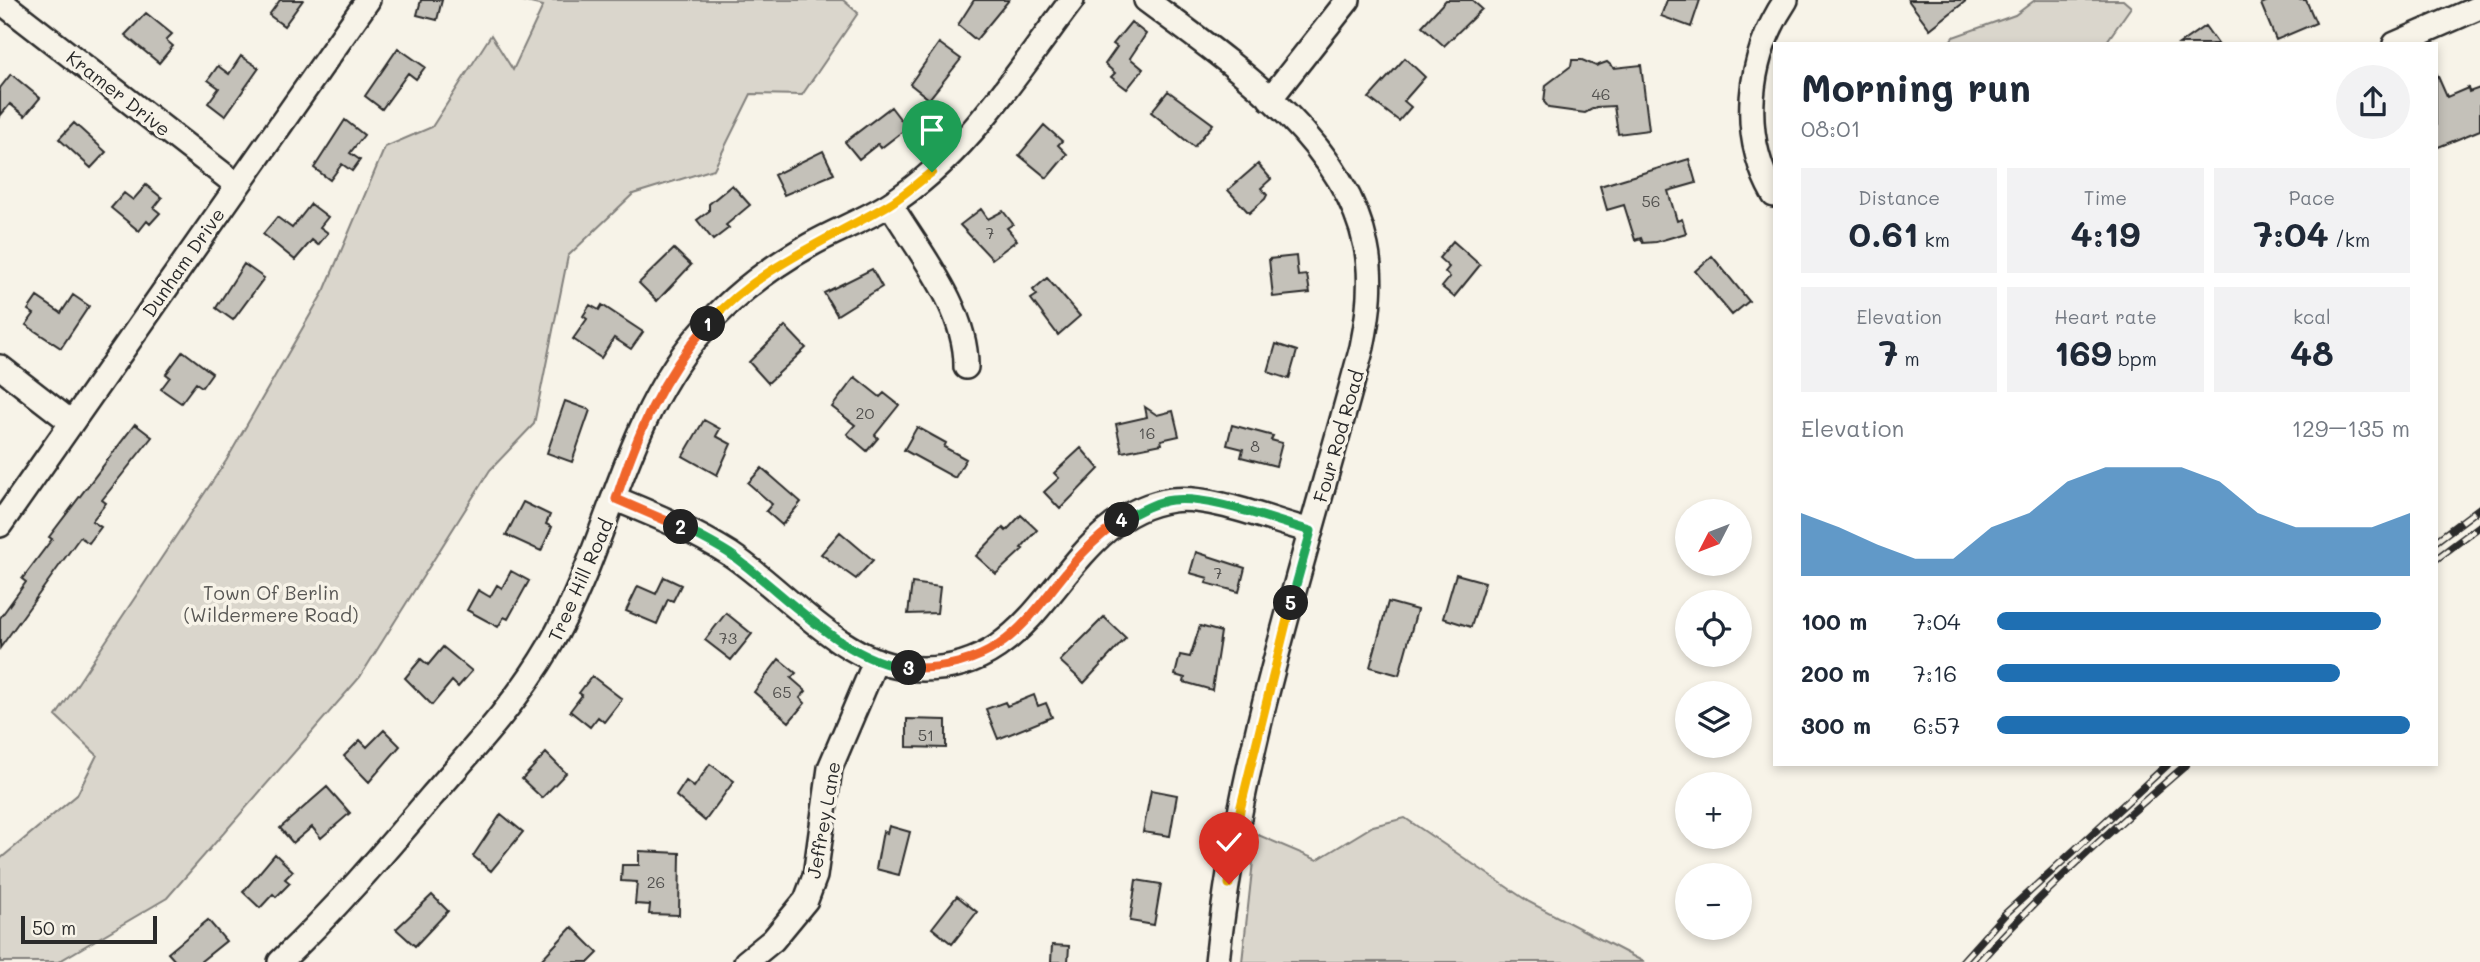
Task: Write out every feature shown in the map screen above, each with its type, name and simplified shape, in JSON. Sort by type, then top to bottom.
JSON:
[{"type":"street","name":"Dunham Drive","points":[[0,525],[368,0]]},
{"type":"street","name":"Tree Hill Road","points":[[280,962],[317,927],[506,710],[550,646],[585,576],[648,411],[670,372],[723,307],[754,281],[808,246],[890,204],[932,172],[958,146],[1072,0]]},
{"type":"street","name":"Four Rod Road","points":[[1146,0],[1270,99],[1335,172],[1356,213],[1367,246],[1370,280],[1369,312],[1362,347],[1267,693],[1240,810],[1217,962]]},
{"type":"street","points":[[1270,99],[1348,0]]},
{"type":"street","points":[[1773,193],[1760,163],[1751,110],[1759,55],[1786,0]]},
{"type":"street","name":"Kramer Drive","points":[[0,1],[237,185]]},
{"type":"street","points":[[2400,42],[2480,7]]},
{"type":"street","points":[[890,204],[958,318],[966,346],[966,367]]},
{"type":"street","points":[[0,367],[71,422]]},
{"type":"street","points":[[616,499],[667,520],[732,555],[822,626],[876,660],[905,668],[936,668],[967,662],[996,649],[1022,627],[1097,538],[1120,521],[1147,508],[1172,500],[1203,502],[1311,531]]},
{"type":"street","name":"Jeffrey Lane","points":[[746,962],[773,940],[806,900],[815,876],[830,768],[876,660]]},
{"type":"green space","name":"Town Of Berlin (Wildermere Road)","points":[[518,0],[843,0],[858,13],[802,95],[751,94],[714,169],[633,194],[568,256],[534,424],[490,470],[360,677],[167,898],[58,962],[0,962],[0,859],[77,795],[97,755],[56,716],[226,461],[325,289],[385,147],[432,127],[491,35],[513,70],[543,6]]},
{"type":"green space","points":[[2035,0],[2123,0],[2131,7],[2106,42],[1949,42],[1953,37],[2015,15]]},
{"type":"green space","points":[[1405,818],[1529,902],[1644,962],[1242,962],[1256,834],[1317,860],[1373,826]]},
{"type":"building","points":[[280,0],[303,0],[284,26],[269,15]]},
{"type":"building","points":[[421,0],[442,0],[437,20],[417,15]]},
{"type":"building","points":[[974,0],[1009,0],[976,40],[958,25]]},
{"type":"building","points":[[1446,0],[1472,0],[1482,9],[1444,46],[1422,26]]},
{"type":"building","points":[[1667,0],[1700,0],[1691,27],[1661,16]]},
{"type":"building","points":[[1908,0],[1967,0],[1930,29]]},
{"type":"building","points":[[2270,0],[2306,0],[2316,23],[2276,40],[2261,4]]},
{"type":"building","points":[[146,13],[172,34],[166,40],[173,46],[159,63],[125,35]]},
{"type":"building","points":[[1131,22],[1146,34],[1130,58],[1143,69],[1127,89],[1111,77],[1115,73],[1105,64],[1117,47],[1113,44]]},
{"type":"building","points":[[2205,26],[2217,42],[2182,42]]},
{"type":"building","points":[[939,43],[961,59],[929,99],[910,84]]},
{"type":"building","points":[[398,48],[425,67],[416,79],[408,73],[382,109],[365,96]]},
{"type":"building","points":[[241,56],[259,68],[225,116],[208,103],[219,88],[208,80],[218,66],[229,74]]},
{"type":"building","points":[[1405,58],[1425,77],[1404,101],[1411,107],[1399,121],[1369,98]]},
{"type":"building","points":[[1572,60],[1582,60],[1596,66],[1607,62],[1614,68],[1641,65],[1649,130],[1618,134],[1614,106],[1596,107],[1585,113],[1549,108],[1544,102],[1546,85],[1571,66]]},
{"type":"building","points":[[11,74],[40,98],[25,116],[10,104],[0,116],[0,88]]},
{"type":"building","points":[[2438,77],[2447,97],[2468,88],[2469,92],[2480,88],[2480,130],[2438,147]]},
{"type":"building","points":[[1168,91],[1213,124],[1194,147],[1151,112]]},
{"type":"building","points":[[891,107],[907,128],[881,148],[878,144],[859,159],[845,142]]},
{"type":"building","points":[[345,120],[364,135],[350,153],[360,160],[352,171],[342,164],[330,180],[314,168]]},
{"type":"building","points":[[74,123],[106,152],[91,168],[59,139]]},
{"type":"building","points":[[1044,125],[1062,141],[1058,145],[1067,154],[1047,178],[1019,155]]},
{"type":"building","points":[[823,151],[834,174],[784,195],[774,175]]},
{"type":"building","points":[[1689,159],[1696,183],[1668,191],[1677,221],[1682,219],[1686,233],[1656,242],[1643,243],[1641,238],[1635,240],[1624,205],[1607,210],[1600,186]]},
{"type":"building","points":[[1258,164],[1271,179],[1261,188],[1267,195],[1265,199],[1249,213],[1228,190]]},
{"type":"building","points":[[146,185],[162,198],[154,208],[160,213],[150,224],[147,221],[139,231],[111,208],[124,193],[133,200]]},
{"type":"building","points":[[732,185],[750,205],[726,225],[729,228],[713,240],[697,220],[709,211],[709,204]]},
{"type":"building","points":[[311,204],[328,217],[320,227],[328,233],[318,245],[312,240],[295,260],[263,234],[277,217],[292,228]]},
{"type":"building","points":[[981,209],[988,219],[1003,211],[1013,224],[1007,228],[1017,240],[992,259],[960,225]]},
{"type":"building","points":[[1453,241],[1480,265],[1454,297],[1442,287],[1450,277],[1445,272],[1449,267],[1439,258]]},
{"type":"building","points":[[674,249],[691,265],[657,301],[639,283]]},
{"type":"building","points":[[1296,256],[1298,276],[1307,275],[1310,293],[1273,297],[1269,259]]},
{"type":"building","points":[[1712,256],[1749,301],[1732,315],[1695,271]]},
{"type":"building","points":[[244,264],[264,278],[233,320],[216,308]]},
{"type":"building","points":[[872,269],[882,287],[837,315],[824,293]]},
{"type":"building","points":[[1047,278],[1080,316],[1058,335],[1031,299],[1037,295],[1033,290]]},
{"type":"building","points":[[73,295],[89,306],[61,348],[26,325],[34,314],[28,310],[37,297],[61,313]]},
{"type":"building","points":[[590,305],[599,310],[602,305],[643,332],[631,349],[614,338],[601,358],[573,339],[587,319],[583,316]]},
{"type":"building","points":[[785,326],[806,348],[768,383],[749,362]]},
{"type":"building","points":[[1276,344],[1297,351],[1289,379],[1268,372]]},
{"type":"building","points":[[183,351],[212,373],[202,387],[196,383],[181,403],[161,389],[170,377],[166,374]]},
{"type":"building","points":[[855,377],[880,397],[884,393],[899,405],[875,435],[878,438],[867,451],[847,434],[855,425],[832,407]]},
{"type":"building","points":[[565,401],[590,410],[572,462],[547,453]]},
{"type":"building","points":[[1145,407],[1157,415],[1173,411],[1179,436],[1161,440],[1162,444],[1122,452],[1116,424],[1147,417]]},
{"type":"building","points":[[704,420],[720,429],[716,436],[731,444],[717,475],[683,456]]},
{"type":"building","points":[[135,424],[152,437],[102,500],[106,503],[92,521],[101,527],[89,543],[80,537],[0,648],[0,618],[26,582],[22,579],[52,539],[49,537]]},
{"type":"building","points":[[1232,425],[1273,436],[1271,440],[1282,443],[1276,466],[1241,457],[1243,449],[1227,445]]},
{"type":"building","points":[[917,427],[946,443],[944,447],[966,459],[955,478],[904,450]]},
{"type":"building","points":[[1081,448],[1099,469],[1060,509],[1044,492],[1059,478],[1054,473]]},
{"type":"building","points":[[762,468],[801,502],[782,525],[766,511],[772,504],[748,483]]},
{"type":"building","points":[[523,502],[550,515],[546,524],[552,527],[541,551],[506,535]]},
{"type":"building","points":[[1021,515],[1037,530],[1021,548],[1023,549],[996,574],[976,556],[1003,528],[1006,531]]},
{"type":"building","points":[[840,532],[873,560],[856,579],[821,554]]},
{"type":"building","points":[[1196,552],[1245,568],[1239,592],[1206,583],[1208,578],[1190,573]]},
{"type":"building","points":[[511,571],[529,581],[508,619],[504,617],[498,627],[467,610],[478,590],[490,597],[497,585],[502,588]]},
{"type":"building","points":[[1456,574],[1485,582],[1471,627],[1443,618]]},
{"type":"building","points":[[664,577],[681,585],[673,601],[668,599],[657,624],[626,611],[638,586],[656,594]]},
{"type":"building","points":[[912,583],[940,587],[937,613],[908,614]]},
{"type":"building","points":[[1388,602],[1417,610],[1399,675],[1370,667]]},
{"type":"building","points":[[726,613],[752,634],[731,660],[705,640]]},
{"type":"building","points":[[1104,617],[1126,638],[1084,683],[1060,661]]},
{"type":"building","points":[[1200,626],[1221,632],[1212,690],[1184,682],[1185,678],[1175,675],[1180,655],[1190,657]]},
{"type":"building","points":[[443,647],[472,671],[458,687],[452,681],[432,705],[405,678],[421,659],[428,665]]},
{"type":"building","points":[[779,659],[796,673],[791,678],[806,691],[800,698],[805,703],[789,722],[754,692]]},
{"type":"building","points":[[592,676],[622,699],[604,722],[598,717],[590,727],[570,711]]},
{"type":"building","points":[[1034,695],[1038,706],[1046,703],[1052,717],[998,739],[986,709],[1005,702],[1007,706]]},
{"type":"building","points":[[907,719],[946,720],[946,748],[907,747]]},
{"type":"building","points":[[384,730],[400,746],[369,782],[344,756],[360,740],[367,747]]},
{"type":"building","points":[[546,753],[566,773],[542,798],[522,779]]},
{"type":"building","points":[[710,764],[734,781],[705,821],[676,796],[686,781],[694,787]]},
{"type":"building","points":[[327,787],[350,813],[321,838],[312,827],[293,843],[280,828]]},
{"type":"building","points":[[1151,790],[1177,795],[1170,836],[1143,832]]},
{"type":"building","points":[[501,814],[523,832],[491,871],[473,856]]},
{"type":"building","points":[[889,826],[910,832],[899,875],[876,869],[883,831],[887,833]]},
{"type":"building","points":[[639,851],[680,853],[679,915],[649,914],[650,905],[635,904],[637,882],[621,881],[622,865],[639,865]]},
{"type":"building","points":[[275,854],[293,871],[285,879],[290,883],[276,897],[273,894],[260,908],[243,892]]},
{"type":"building","points":[[1136,880],[1161,884],[1154,925],[1130,921]]},
{"type":"building","points":[[432,895],[448,911],[415,946],[396,929]]},
{"type":"building","points":[[957,896],[977,912],[952,944],[932,928]]},
{"type":"building","points":[[208,920],[226,941],[200,962],[176,962],[168,953]]},
{"type":"building","points":[[572,927],[598,953],[589,962],[539,962]]},
{"type":"building","points":[[1052,945],[1069,946],[1068,962],[1051,962]]},
{"type":"railway","points":[[2438,540],[2480,508]]},
{"type":"railway","points":[[2438,558],[2480,526]]},
{"type":"railway","points":[[1962,962],[2004,915],[2166,766]]},
{"type":"railway","points":[[1979,962],[2080,860],[2185,766]]},
{"type":"route","points":[[932,172],[890,204],[808,246],[754,281],[723,307],[670,372],[648,411],[616,499],[702,537],[732,555],[853,649],[876,660],[905,668],[936,668],[967,662],[996,649],[1022,627],[1097,538],[1120,521],[1147,508],[1172,500],[1203,502],[1311,531],[1267,693],[1240,810],[1229,884]]}]
